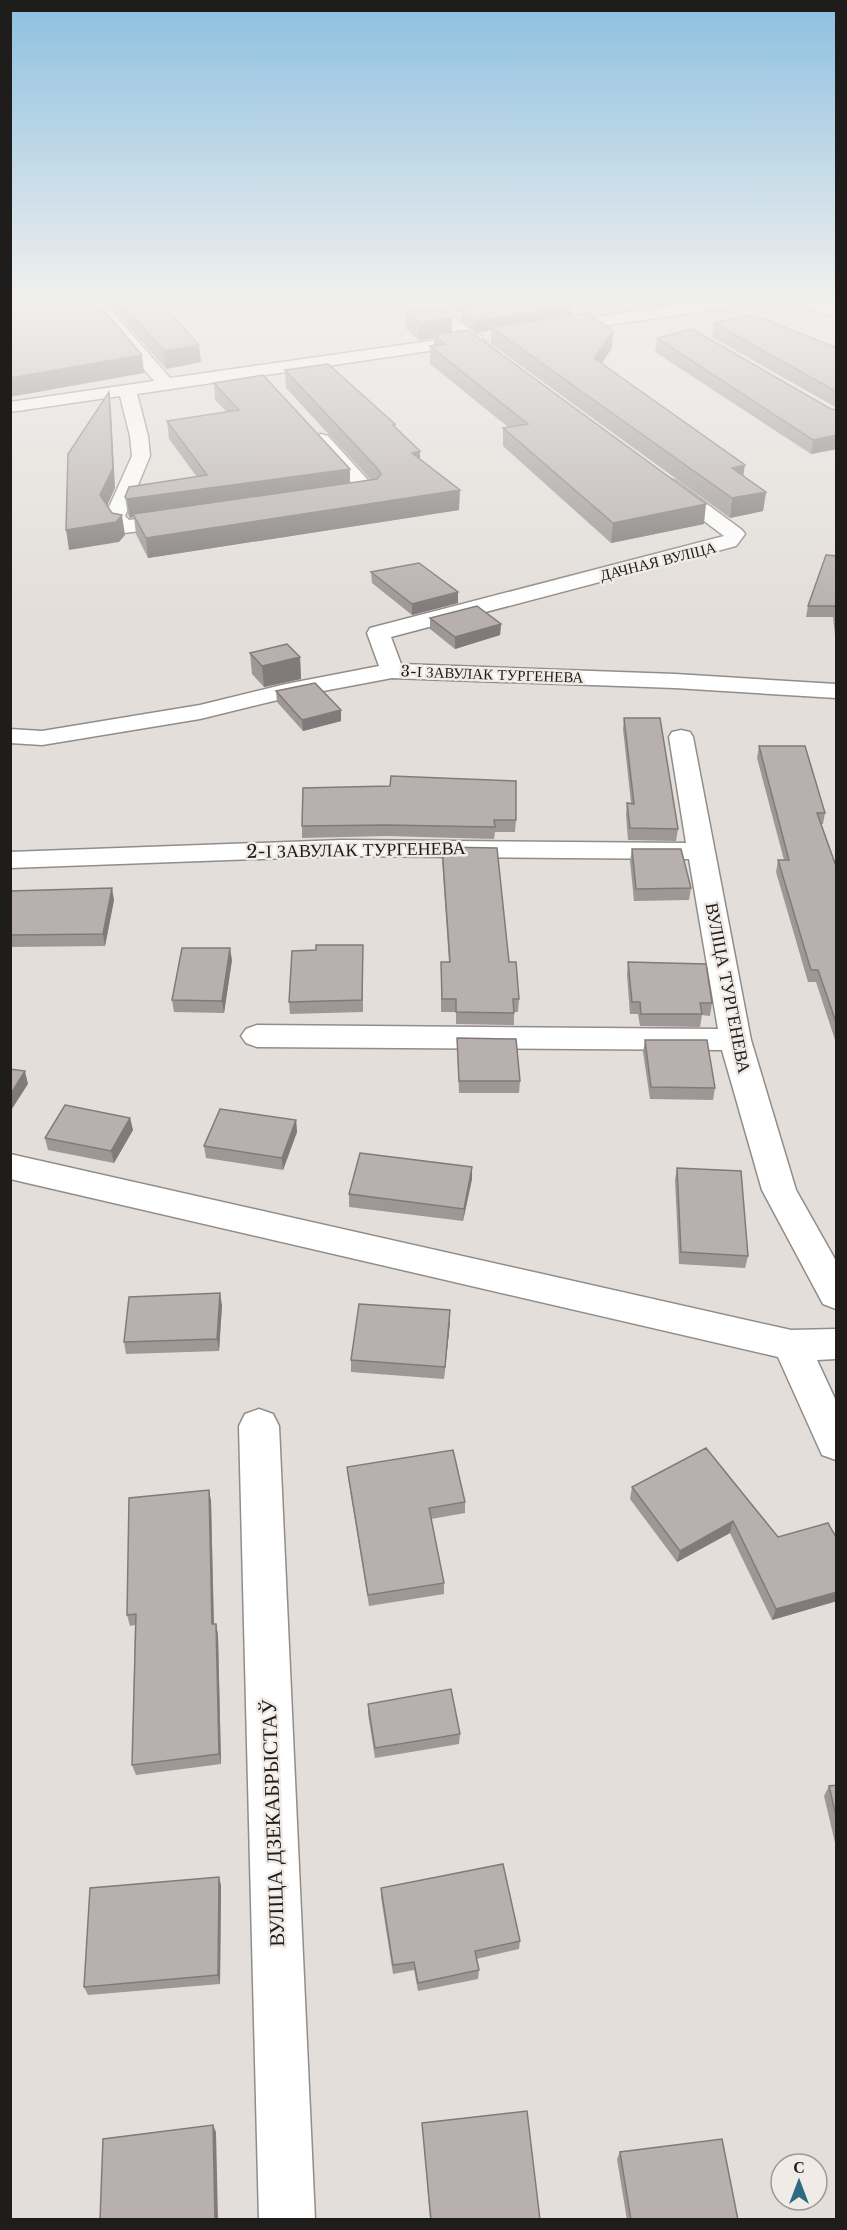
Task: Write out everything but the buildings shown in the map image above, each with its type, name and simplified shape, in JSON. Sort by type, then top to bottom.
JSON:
[{"type":"street","points":[[10,408],[29,405]]},
{"type":"street","points":[[131,405],[139,436],[141,456],[115,516],[124,527],[194,518]]},
{"type":"street","points":[[306,423],[369,493],[322,500]]},
{"type":"street","name":"ДАЧНАЯ ВУЛІЦА","points":[[392,671],[378,633],[729,542],[734,538],[735,534],[650,471]]},
{"type":"street","name":"3-І ЗАВУЛАК ТУРГЕНЕВА","points":[[10,736],[42,738],[177,716],[286,691],[392,671],[675,681],[837,691]]},
{"type":"street","name":"ВУЛІЦА ТУРГЕНЕВА","points":[[681,738],[735,1040],[779,1190],[837,1294]]},
{"type":"street","name":"2-І ЗАВУЛАК ТУРГЕНЕВА","points":[[10,860],[342,848],[702,851]]},
{"type":"street","points":[[257,1036],[735,1040]]},
{"type":"street","points":[[10,1166],[791,1345],[837,1344]]},
{"type":"street","points":[[791,1345],[837,1443]]},
{"type":"street","name":"ВУЛІЦА ДЗЕКАБРЫСТАЎ","points":[[259,1426],[287,2220]]}]
